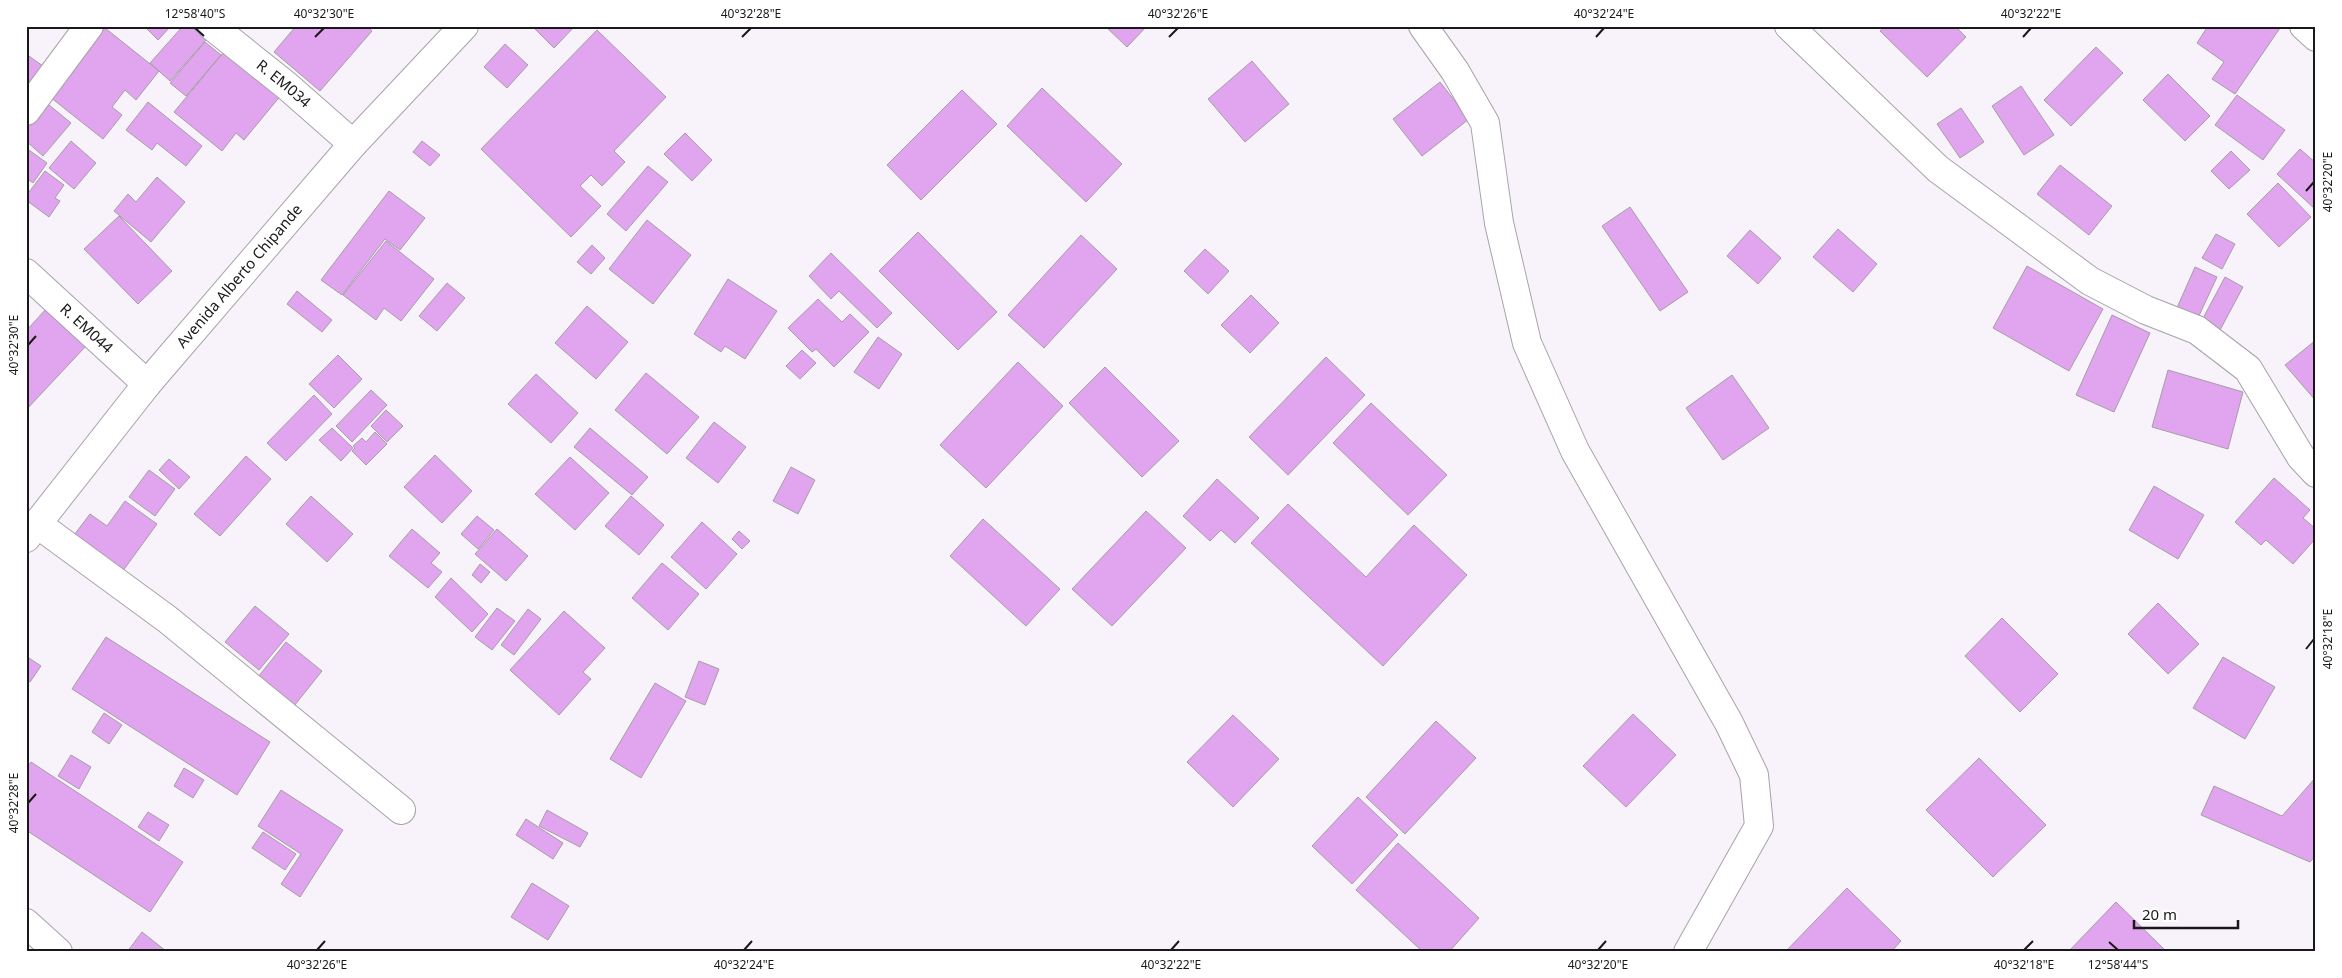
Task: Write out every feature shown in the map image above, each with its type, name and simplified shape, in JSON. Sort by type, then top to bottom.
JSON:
[{"type":"street","points":[[26,111],[89,26]]},
{"type":"street","name":"R. EM034","points":[[212,26],[287,86],[353,144]]},
{"type":"street","name":"Avenida Alberto Chipande","points":[[31,530],[148,384],[353,144],[464,26]]},
{"type":"street","points":[[1423,26],[1455,71],[1485,124],[1499,223],[1525,334],[1551,397],[1575,451],[1729,723],[1754,775],[1759,826],[1688,952]]},
{"type":"street","points":[[1789,26],[1938,169],[2090,281],[2146,310],[2197,330],[2248,369],[2301,457],[2316,473]]},
{"type":"street","points":[[2304,26],[2316,37]]},
{"type":"street","name":"R. EM044","points":[[26,273],[148,384]]},
{"type":"street","points":[[31,530],[168,619],[401,810]]},
{"type":"street","points":[[26,923],[58,952]]},
{"type":"building","points":[[144,26],[171,26],[158,40]]},
{"type":"building","points":[[183,26],[191,26],[206,40],[170,81],[150,63]]},
{"type":"building","points":[[296,26],[367,26],[372,31],[320,91],[274,52]]},
{"type":"building","points":[[532,26],[575,26],[554,48]]},
{"type":"building","points":[[1105,26],[1147,26],[1127,47]]},
{"type":"building","points":[[1885,26],[1955,26],[1966,37],[1927,77],[1880,31]]},
{"type":"building","points":[[2208,26],[2278,26],[2280,28],[2235,94],[2212,79],[2224,62],[2197,43]]},
{"type":"building","points":[[105,28],[159,71],[136,100],[125,90],[112,107],[122,115],[103,139],[50,97]]},
{"type":"building","points":[[597,30],[666,97],[614,151],[625,162],[602,186],[591,175],[580,186],[601,206],[571,237],[481,149]]},
{"type":"building","points":[[205,42],[221,55],[186,96],[170,83]]},
{"type":"building","points":[[505,44],[528,65],[507,88],[484,67]]},
{"type":"building","points":[[2096,47],[2123,73],[2071,126],[2044,100]]},
{"type":"building","points":[[227,48],[282,94],[244,140],[236,133],[222,151],[174,112]]},
{"type":"building","points":[[26,54],[50,71],[38,88],[26,80]]},
{"type":"building","points":[[1252,61],[1289,104],[1245,142],[1208,99]]},
{"type":"building","points":[[2168,74],[2210,116],[2185,141],[2143,100]]},
{"type":"building","points":[[1440,82],[1469,119],[1422,156],[1393,119]]},
{"type":"building","points":[[2021,86],[2054,135],[2024,155],[1992,106]]},
{"type":"building","points":[[1042,88],[1122,164],[1086,202],[1007,126]]},
{"type":"building","points":[[962,90],[997,124],[921,200],[887,165]]},
{"type":"building","points":[[2237,95],[2285,130],[2263,160],[2215,125]]},
{"type":"building","points":[[43,100],[71,123],[43,156],[26,141],[26,120]]},
{"type":"building","points":[[148,102],[202,146],[186,166],[157,143],[152,150],[126,130]]},
{"type":"building","points":[[1961,108],[1984,142],[1960,158],[1937,124]]},
{"type":"building","points":[[685,133],[712,160],[692,181],[664,154]]},
{"type":"building","points":[[71,141],[96,163],[74,189],[49,168]]},
{"type":"building","points":[[422,141],[440,155],[430,166],[413,152]]},
{"type":"building","points":[[26,148],[47,163],[33,183],[26,178]]},
{"type":"building","points":[[2300,149],[2316,163],[2316,210],[2277,174]]},
{"type":"building","points":[[2231,151],[2250,170],[2229,189],[2211,171]]},
{"type":"building","points":[[2060,165],[2112,206],[2089,235],[2037,194]]},
{"type":"building","points":[[648,166],[668,182],[626,231],[607,214]]},
{"type":"building","points":[[45,171],[64,185],[55,198],[60,201],[49,217],[26,200],[26,196]]},
{"type":"building","points":[[157,177],[185,202],[151,242],[114,211],[128,194],[136,202]]},
{"type":"building","points":[[2278,183],[2311,217],[2279,247],[2247,214]]},
{"type":"building","points":[[389,191],[425,218],[400,250],[385,239],[342,295],[321,280]]},
{"type":"building","points":[[1630,207],[1688,292],[1660,311],[1602,226]]},
{"type":"building","points":[[119,216],[172,271],[138,304],[84,249]]},
{"type":"building","points":[[647,220],[691,255],[653,304],[609,269]]},
{"type":"building","points":[[1838,229],[1877,264],[1853,292],[1813,257]]},
{"type":"building","points":[[1750,230],[1781,258],[1758,284],[1727,256]]},
{"type":"building","points":[[918,232],[997,312],[958,350],[879,271]]},
{"type":"building","points":[[2216,234],[2235,244],[2222,269],[2202,258]]},
{"type":"building","points":[[1081,235],[1117,269],[1044,348],[1008,315]]},
{"type":"building","points":[[386,241],[434,279],[401,321],[384,308],[376,320],[343,295]]},
{"type":"building","points":[[592,245],[605,258],[591,274],[577,262]]},
{"type":"building","points":[[1205,249],[1229,271],[1208,294],[1184,271]]},
{"type":"building","points":[[831,253],[892,313],[877,328],[839,291],[831,299],[809,276]]},
{"type":"building","points":[[2027,266],[2103,309],[2069,371],[1993,328]]},
{"type":"building","points":[[2195,267],[2217,277],[2197,320],[2176,310]]},
{"type":"building","points":[[2225,277],[2243,287],[2219,332],[2201,322]]},
{"type":"building","points":[[728,279],[777,311],[745,359],[725,346],[721,352],[694,334]]},
{"type":"building","points":[[447,283],[465,298],[437,331],[419,316]]},
{"type":"building","points":[[297,291],[332,320],[322,332],[287,304]]},
{"type":"building","points":[[1251,295],[1279,323],[1250,353],[1221,325]]},
{"type":"building","points":[[818,299],[842,322],[850,314],[869,332],[834,367],[816,349],[812,352],[788,328]]},
{"type":"building","points":[[587,306],[628,342],[596,379],[555,343]]},
{"type":"building","points":[[46,309],[86,346],[26,410],[26,331]]},
{"type":"building","points":[[2112,315],[2150,333],[2114,412],[2076,395]]},
{"type":"building","points":[[878,337],[902,354],[879,389],[854,372]]},
{"type":"building","points":[[2316,340],[2316,401],[2285,365]]},
{"type":"building","points":[[802,350],[816,363],[800,379],[786,366]]},
{"type":"building","points":[[338,355],[362,379],[334,408],[309,384]]},
{"type":"building","points":[[1326,357],[1365,395],[1288,475],[1249,437]]},
{"type":"building","points":[[1018,362],[1063,406],[986,488],[940,445]]},
{"type":"building","points":[[1105,367],[1179,441],[1142,477],[1069,403]]},
{"type":"building","points":[[2168,370],[2243,392],[2228,449],[2152,427]]},
{"type":"building","points":[[646,373],[699,417],[667,454],[615,410]]},
{"type":"building","points":[[536,374],[578,413],[551,443],[508,404]]},
{"type":"building","points":[[1732,375],[1769,428],[1723,460],[1686,408]]},
{"type":"building","points":[[371,390],[387,405],[352,442],[336,426]]},
{"type":"building","points":[[314,395],[332,414],[286,461],[267,443]]},
{"type":"building","points":[[1371,403],[1447,475],[1408,515],[1333,443]]},
{"type":"building","points":[[386,410],[403,426],[387,442],[371,426]]},
{"type":"building","points":[[714,422],[746,447],[718,483],[686,458]]},
{"type":"building","points":[[332,428],[353,448],[341,461],[319,440]]},
{"type":"building","points":[[590,428],[648,477],[632,495],[574,447]]},
{"type":"building","points":[[375,432],[387,444],[366,465],[352,451],[355,448],[353,446],[362,438],[366,442]]},
{"type":"building","points":[[435,455],[472,491],[442,523],[404,487]]},
{"type":"building","points":[[246,456],[271,479],[220,536],[194,514]]},
{"type":"building","points":[[570,457],[609,493],[575,530],[535,494]]},
{"type":"building","points":[[169,459],[190,477],[179,489],[159,470]]},
{"type":"building","points":[[791,467],[815,480],[798,514],[773,501]]},
{"type":"building","points":[[149,470],[175,489],[155,516],[129,497]]},
{"type":"building","points":[[2274,478],[2310,510],[2303,518],[2316,529],[2316,538],[2293,564],[2266,540],[2261,545],[2235,522]]},
{"type":"building","points":[[1217,479],[1259,518],[1235,543],[1221,530],[1210,541],[1183,516]]},
{"type":"building","points":[[2154,486],[2204,515],[2178,559],[2129,530]]},
{"type":"building","points":[[311,496],[353,534],[327,562],[286,524]]},
{"type":"building","points":[[631,496],[664,525],[639,555],[605,526]]},
{"type":"building","points":[[125,501],[157,524],[117,579],[68,543],[90,514],[107,526]]},
{"type":"building","points":[[1288,504],[1366,577],[1414,525],[1467,575],[1383,666],[1251,543]]},
{"type":"building","points":[[1146,511],[1186,548],[1112,626],[1072,589]]},
{"type":"building","points":[[477,516],[494,530],[478,549],[461,534]]},
{"type":"building","points":[[983,519],[1060,589],[1026,626],[950,556]]},
{"type":"building","points":[[702,522],[737,554],[706,589],[671,557]]},
{"type":"building","points":[[412,529],[440,553],[431,563],[442,572],[428,588],[389,556]]},
{"type":"building","points":[[497,529],[528,556],[506,581],[475,554]]},
{"type":"building","points":[[739,531],[750,541],[742,549],[732,539]]},
{"type":"building","points":[[662,563],[699,594],[668,630],[632,598]]},
{"type":"building","points":[[480,564],[490,572],[481,583],[472,575]]},
{"type":"building","points":[[451,578],[488,614],[472,632],[435,597]]},
{"type":"building","points":[[2158,603],[2199,644],[2168,674],[2128,634]]},
{"type":"building","points":[[255,606],[289,634],[259,670],[225,642]]},
{"type":"building","points":[[497,608],[515,621],[492,650],[475,637]]},
{"type":"building","points":[[528,609],[541,619],[514,655],[501,645]]},
{"type":"building","points":[[564,611],[605,648],[583,672],[591,679],[559,715],[510,670]]},
{"type":"building","points":[[2002,618],[2058,674],[2020,712],[1965,656]]},
{"type":"building","points":[[106,637],[270,742],[237,795],[72,689]]},
{"type":"building","points":[[286,642],[322,671],[294,706],[258,677]]},
{"type":"building","points":[[26,656],[41,666],[30,682],[26,680]]},
{"type":"building","points":[[2223,657],[2275,687],[2245,739],[2193,708]]},
{"type":"building","points":[[699,661],[719,669],[705,705],[685,697]]},
{"type":"building","points":[[655,683],[686,701],[641,778],[610,759]]},
{"type":"building","points":[[104,713],[122,725],[109,744],[92,732]]},
{"type":"building","points":[[1633,714],[1676,755],[1626,807],[1583,766]]},
{"type":"building","points":[[1233,715],[1279,759],[1233,807],[1187,762]]},
{"type":"building","points":[[1436,721],[1476,758],[1405,834],[1366,797]]},
{"type":"building","points":[[71,755],[91,767],[79,789],[58,776]]},
{"type":"building","points":[[1979,758],[2046,825],[1993,877],[1926,810]]},
{"type":"building","points":[[31,762],[183,862],[150,912],[26,830],[26,769]]},
{"type":"building","points":[[184,768],[204,780],[193,798],[174,786]]},
{"type":"building","points":[[2316,777],[2316,855],[2310,862],[2201,815],[2214,786],[2282,816]]},
{"type":"building","points":[[281,790],[343,830],[300,897],[281,884],[301,854],[258,826]]},
{"type":"building","points":[[1358,797],[1398,835],[1352,884],[1312,846]]},
{"type":"building","points":[[547,810],[588,833],[580,847],[539,826]]},
{"type":"building","points":[[148,812],[169,825],[159,841],[138,827]]},
{"type":"building","points":[[526,819],[563,843],[553,859],[516,835]]},
{"type":"building","points":[[263,832],[296,854],[285,870],[252,848]]},
{"type":"building","points":[[1398,843],[1479,918],[1449,952],[1423,952],[1356,890]]},
{"type":"building","points":[[532,883],[569,906],[548,940],[511,917]]},
{"type":"building","points":[[1847,888],[1901,941],[1891,952],[1785,952]]},
{"type":"building","points":[[2116,902],[2167,952],[2068,952]]},
{"type":"building","points":[[142,932],[166,951],[166,952],[127,952]]}]
